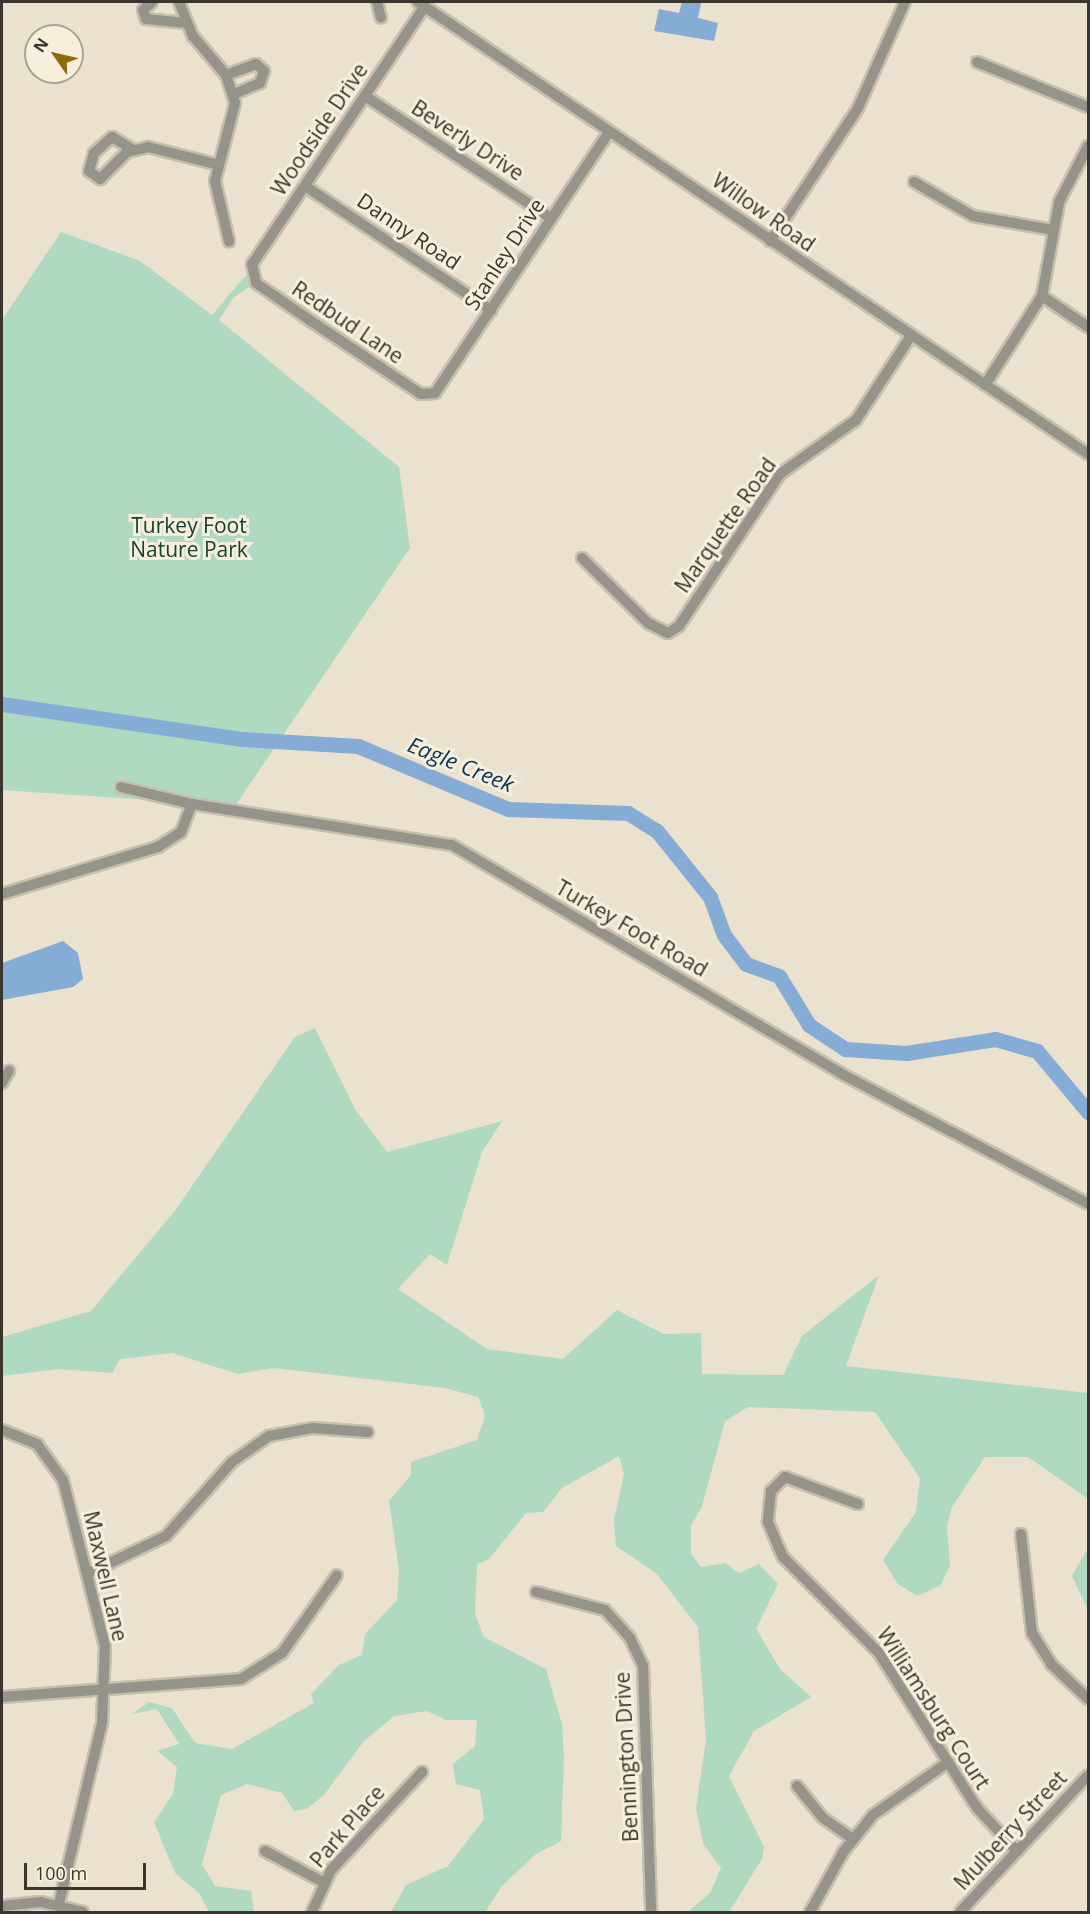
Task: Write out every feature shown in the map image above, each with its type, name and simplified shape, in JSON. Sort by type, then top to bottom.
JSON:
[{"type":"street","points":[[152,2],[143,10],[146,19],[186,23]]},
{"type":"street","points":[[179,2],[186,23],[226,75],[232,95],[229,141],[219,165],[216,201],[230,241]]},
{"type":"street","points":[[377,2],[381,18]]},
{"type":"street","points":[[770,241],[858,108],[905,2]]},
{"type":"street","name":"Willow Road","points":[[421,4],[1089,454]]},
{"type":"street","name":"Woodside Drive","points":[[250,275],[421,4]]},
{"type":"street","points":[[977,62],[1089,107]]},
{"type":"street","points":[[226,75],[256,64],[264,71],[260,83],[232,95]]},
{"type":"street","name":"Beverly Drive","points":[[365,96],[551,218]]},
{"type":"street","name":"Stanley Drive","points":[[428,396],[491,310],[609,132]]},
{"type":"street","points":[[985,385],[1042,296],[1053,230],[1064,188],[1089,146]]},
{"type":"street","points":[[132,149],[170,148],[219,165]]},
{"type":"street","points":[[914,182],[973,216],[1053,230]]},
{"type":"street","name":"Danny Road","points":[[305,186],[491,310]]},
{"type":"street","name":"Redbud Lane","points":[[250,275],[310,321],[428,396]]},
{"type":"street","points":[[1042,296],[1089,327]]},
{"type":"street","name":"Marquette Road","points":[[582,558],[635,612],[668,633],[679,626],[780,474],[856,420],[911,336]]},
{"type":"street","name":"Turkey Foot Road","points":[[122,787],[192,804],[452,845],[840,1073],[1089,1204]]},
{"type":"street","points":[[2,894],[158,847],[181,832],[192,804]]},
{"type":"street","points":[[2,1083],[9,1071]]},
{"type":"street","points":[[89,1573],[166,1536],[232,1462],[269,1437],[313,1428],[368,1432]]},
{"type":"street","name":"Maxwell Lane","points":[[2,1430],[37,1444],[56,1465],[89,1573],[105,1646],[105,1691],[59,1904]]},
{"type":"street","name":"Williamsburg Court","points":[[858,1504],[785,1477],[771,1491],[768,1522],[783,1557],[879,1653],[977,1808],[1017,1851]]},
{"type":"street","points":[[1021,1534],[1032,1633],[1051,1664],[1089,1700]]},
{"type":"street","points":[[2,1697],[225,1684],[255,1672],[282,1653],[337,1575]]},
{"type":"street","name":"Bennington Drive","points":[[536,1592],[605,1610],[630,1638],[643,1666],[652,1912]]},
{"type":"street","points":[[810,1912],[853,1839],[891,1799],[948,1762]]},
{"type":"street","name":"Park Place","points":[[312,1912],[323,1882],[422,1772]]},
{"type":"street","name":"Mulberry Street","points":[[960,1912],[1089,1775]]},
{"type":"street","points":[[797,1786],[823,1818],[853,1839]]},
{"type":"street","points":[[266,1851],[323,1882]]},
{"type":"street","points":[[2,1905],[59,1904],[84,1912]]},
{"type":"green space","name":"Turkey Foot Nature Park","points":[[61,232],[140,261],[212,315],[246,275],[252,285],[234,297],[219,320],[399,467],[410,548],[235,806],[2,790],[2,320]]},
{"type":"green space","points":[[315,1028],[355,1109],[387,1152],[502,1121],[482,1152],[447,1265],[430,1254],[398,1289],[487,1349],[563,1359],[617,1310],[664,1334],[701,1333],[702,1374],[783,1375],[802,1336],[879,1275],[846,1366],[1088,1393],[1088,1499],[1028,1457],[985,1457],[952,1507],[947,1526],[950,1565],[941,1585],[917,1596],[898,1584],[883,1560],[916,1512],[920,1478],[875,1412],[748,1407],[725,1421],[702,1506],[691,1526],[691,1554],[701,1567],[725,1563],[739,1573],[759,1564],[778,1584],[756,1629],[780,1669],[811,1697],[754,1731],[729,1776],[764,1847],[762,1859],[729,1912],[688,1912],[710,1893],[721,1868],[703,1844],[696,1808],[706,1740],[698,1627],[657,1574],[616,1546],[614,1520],[624,1474],[619,1456],[562,1488],[543,1512],[526,1513],[489,1559],[477,1564],[475,1614],[484,1637],[546,1669],[562,1724],[564,1758],[561,1841],[536,1854],[502,1886],[485,1912],[391,1912],[406,1885],[448,1866],[484,1819],[480,1790],[456,1784],[453,1764],[475,1746],[477,1720],[445,1720],[427,1711],[394,1716],[364,1741],[324,1795],[307,1809],[294,1811],[282,1793],[247,1784],[221,1795],[202,1864],[215,1886],[251,1891],[254,1912],[209,1912],[200,1894],[175,1873],[154,1822],[173,1794],[177,1767],[157,1751],[179,1744],[157,1709],[132,1714],[149,1702],[172,1708],[195,1743],[232,1749],[314,1703],[311,1694],[339,1665],[362,1655],[365,1634],[397,1600],[399,1570],[389,1501],[411,1475],[411,1462],[477,1440],[485,1416],[478,1397],[445,1388],[274,1368],[238,1374],[172,1353],[120,1359],[112,1373],[58,1369],[2,1376],[2,1337],[91,1311],[174,1212],[295,1037]]},
{"type":"green space","points":[[1088,1548],[1088,1610],[1072,1576]]},
{"type":"water","points":[[682,2],[701,3],[698,18],[718,23],[714,41],[654,31],[659,9],[679,13]]},
{"type":"water","points":[[63,941],[78,953],[83,979],[73,987],[2,1000],[2,963]]},
{"type":"waterway","name":"Eagle Creek","points":[[2,704],[242,739],[358,746],[508,809],[628,813],[657,831],[710,897],[724,935],[746,964],[779,976],[809,1025],[845,1049],[906,1053],[995,1039],[1037,1051],[1088,1112]]}]
